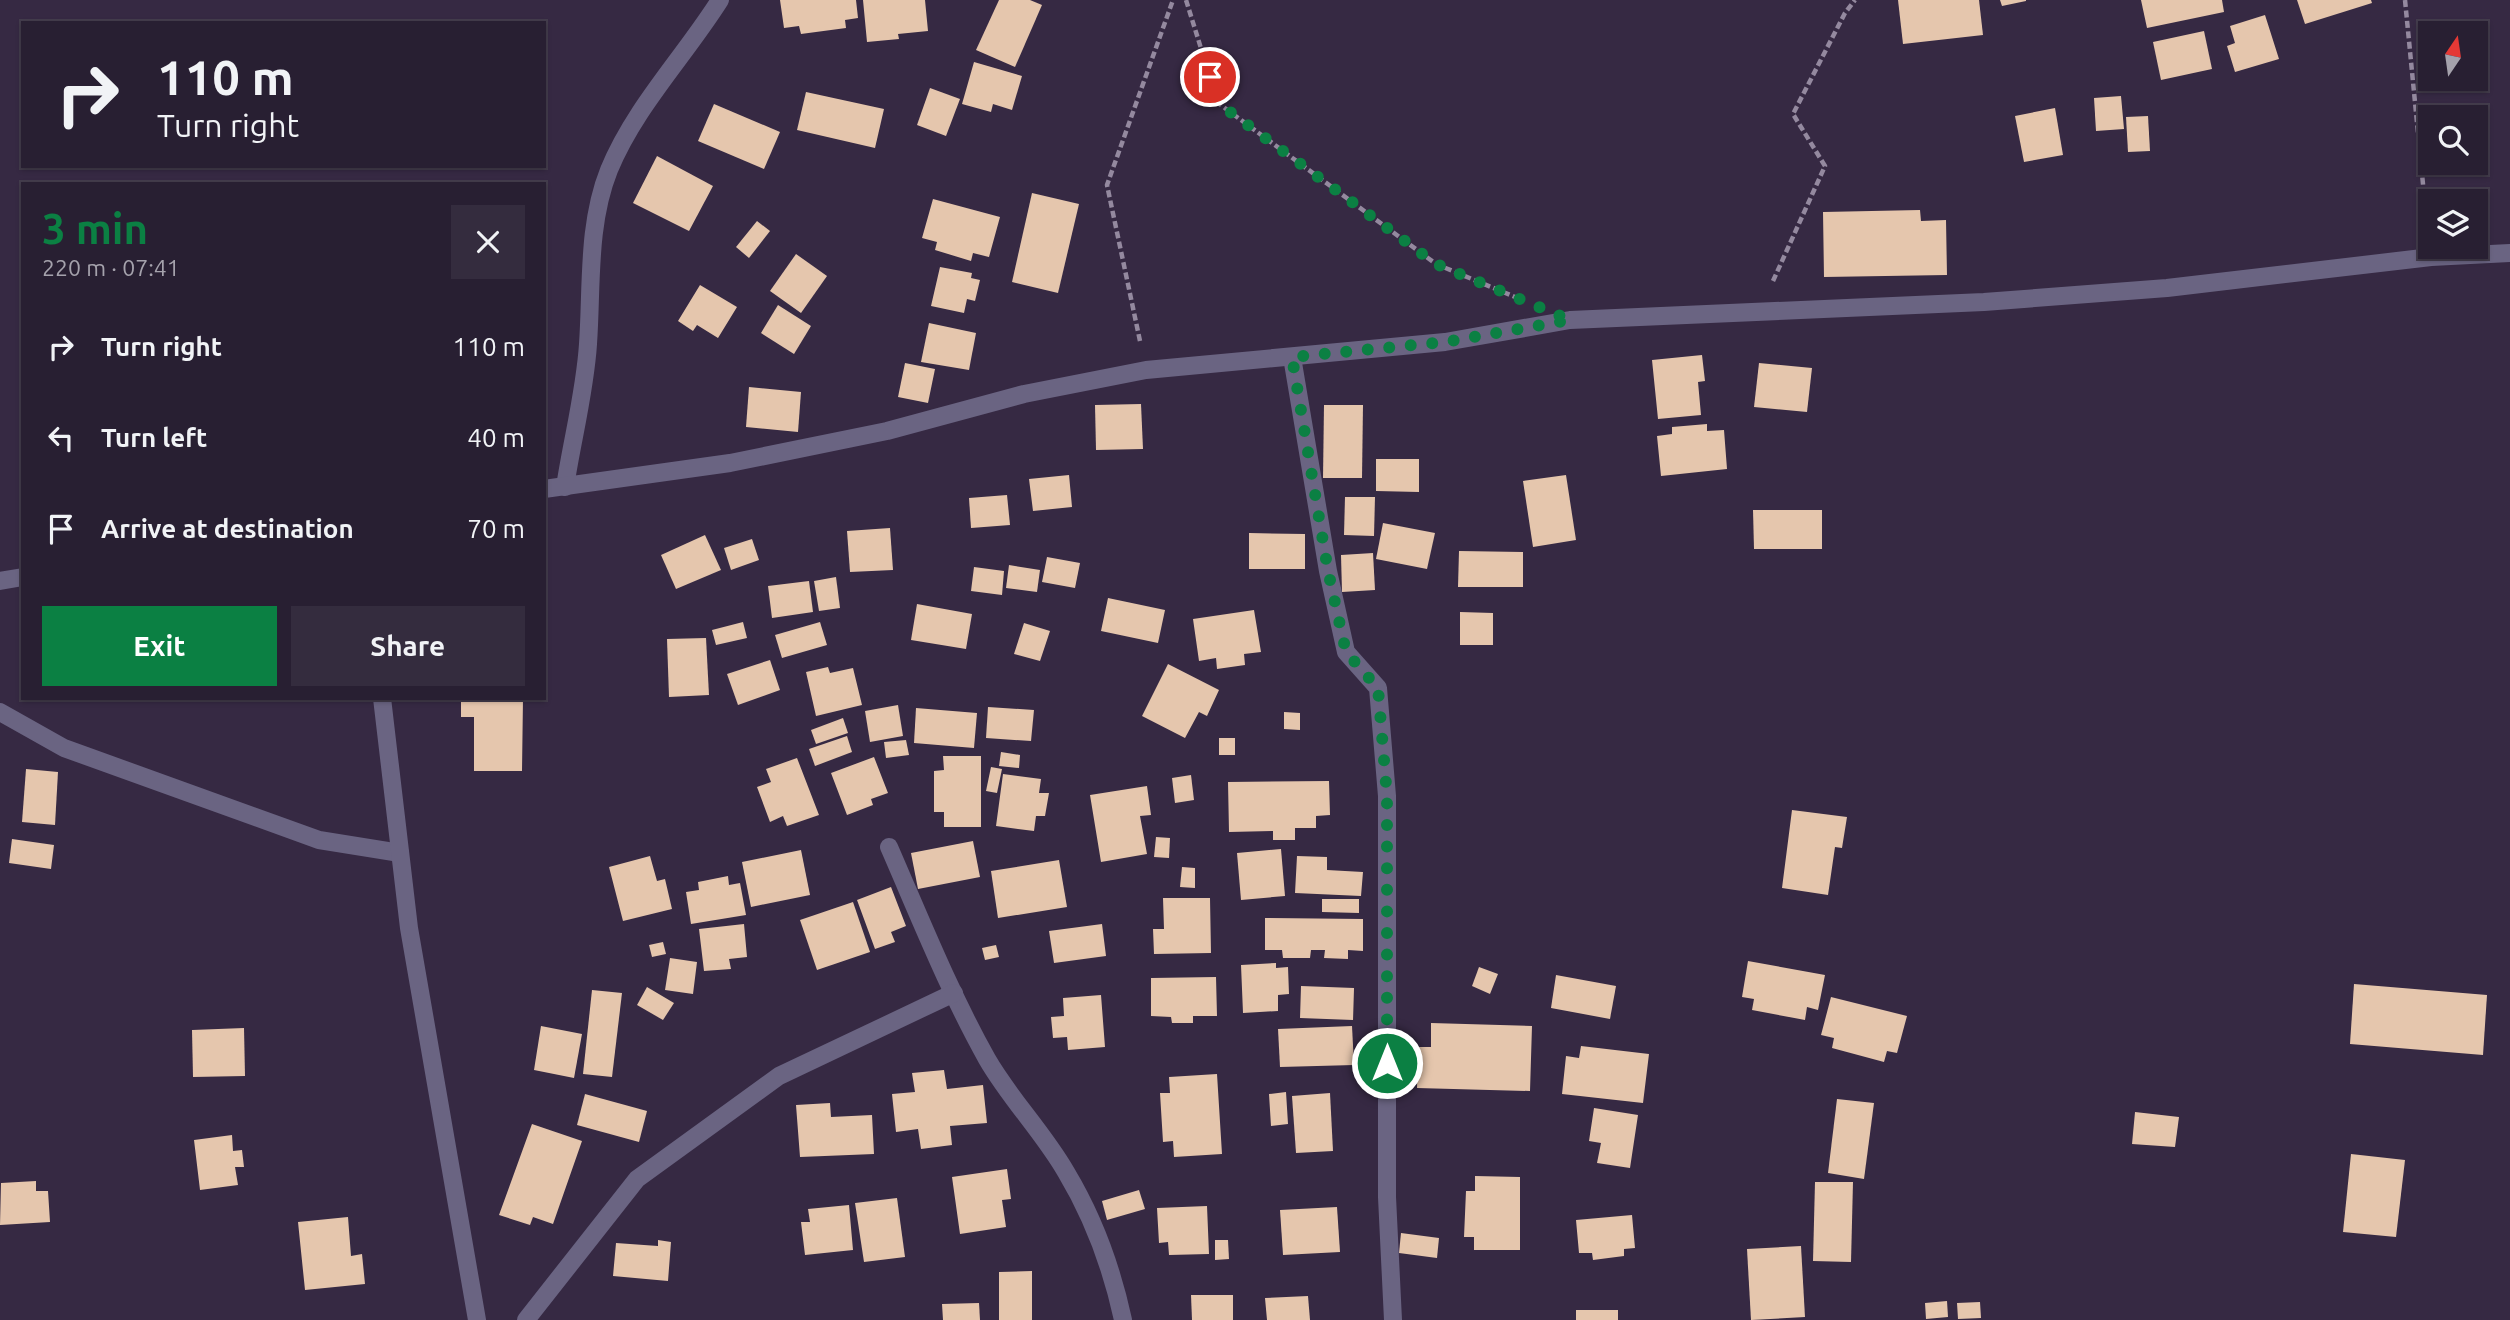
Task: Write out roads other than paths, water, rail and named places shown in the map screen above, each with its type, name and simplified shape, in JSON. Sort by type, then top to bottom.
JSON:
[{"type":"street","points":[[565,487],[588,346],[588,289],[595,225],[608,173],[630,126],[720,0]]},
{"type":"street","points":[[546,489],[730,463],[887,432],[1024,394],[1146,370],[1445,342],[1570,320],[1984,302],[2167,288],[2431,257],[2510,253]]},
{"type":"street","points":[[1292,357],[1328,571],[1346,652],[1378,688],[1387,796],[1387,1197],[1393,1320]]},
{"type":"street","points":[[0,582],[21,577]]},
{"type":"street","points":[[382,700],[409,928],[477,1320]]},
{"type":"street","points":[[0,712],[64,748],[319,840],[400,853]]},
{"type":"street","points":[[889,847],[954,993],[988,1060],[1066,1171],[1094,1228],[1117,1290],[1123,1320]]},
{"type":"street","points":[[526,1320],[637,1180],[779,1076],[954,993]]}]
